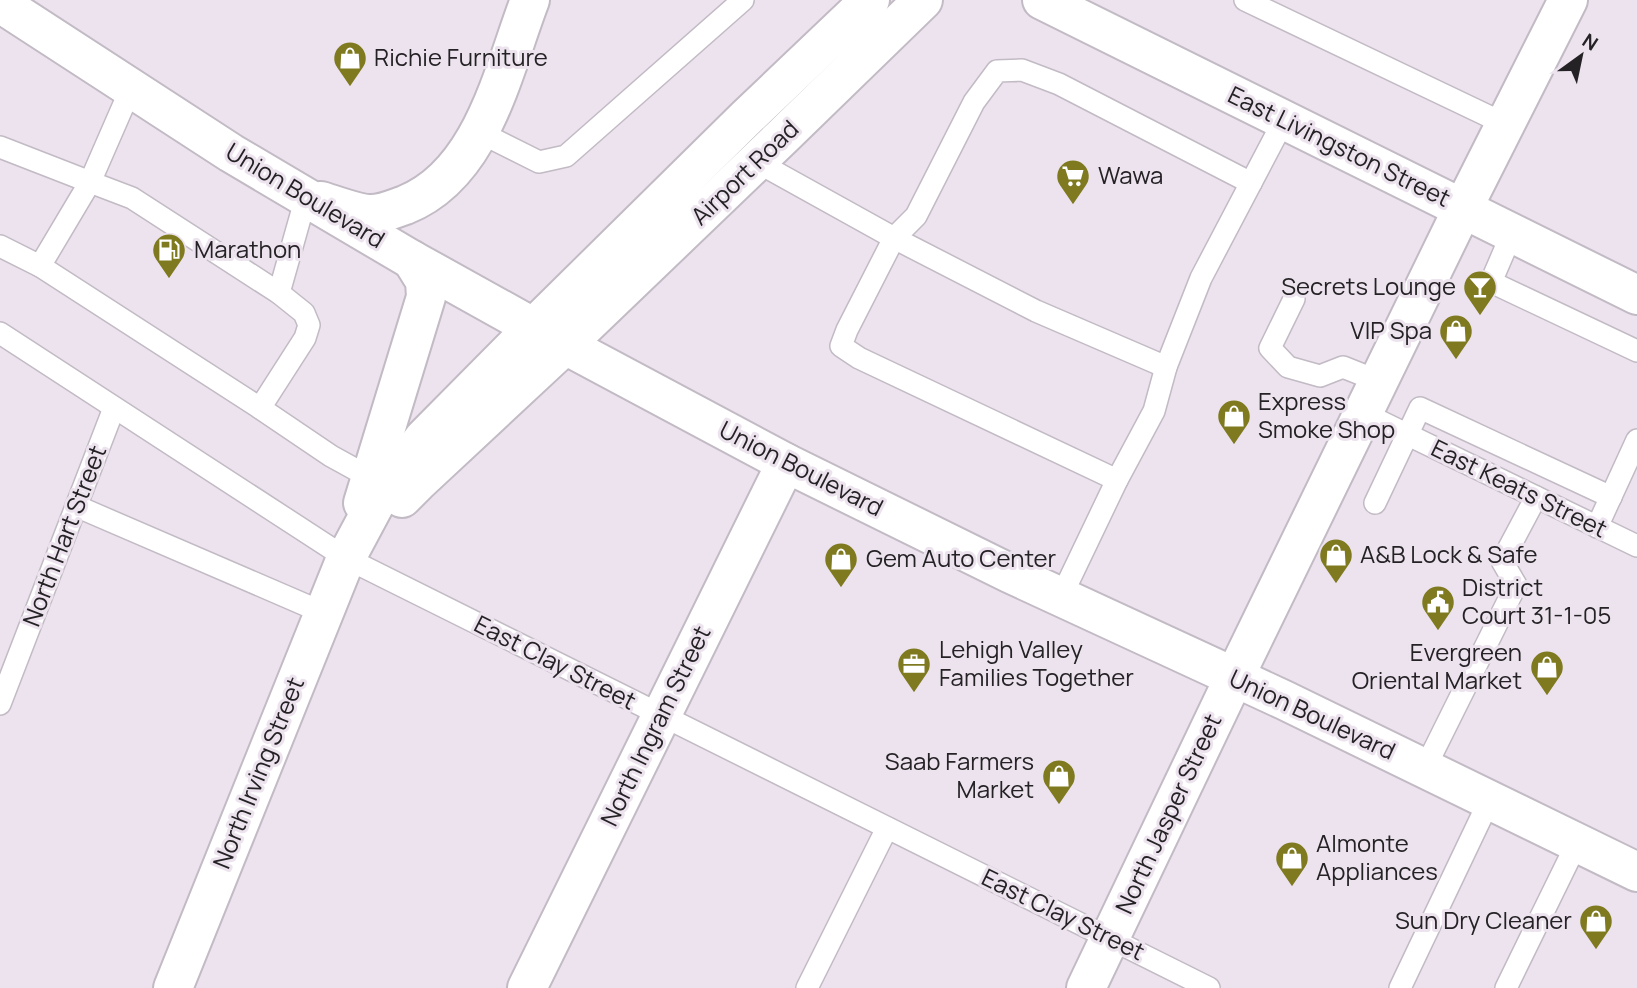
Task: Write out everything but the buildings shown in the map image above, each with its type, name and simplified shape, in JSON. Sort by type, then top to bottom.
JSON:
[{"type":"main road","name":"Airport Road","points":[[549,336],[746,118],[870,0]]},
{"type":"main road","name":"Airport Road","points":[[549,336],[757,162],[923,0]]},
{"type":"main road","name":"East Livingston Street","points":[[1042,0],[1637,295]]},
{"type":"main road","name":"North Jasper Street","points":[[1086,988],[1462,208],[1568,0]]},
{"type":"main road","points":[[306,197],[368,214],[389,211],[430,192],[467,153],[488,116],[522,3]]},
{"type":"main road","name":"Union Boulevard","points":[[1,5],[231,153],[412,260],[786,463],[1009,573],[1425,768],[1637,872]]},
{"type":"main road","points":[[346,558],[426,297],[425,281],[412,260]]},
{"type":"main road","name":"North Irving Street","points":[[173,988],[346,558],[549,336]]},
{"type":"main road","name":"North Ingram Street","points":[[527,988],[786,463]]},
{"type":"lane","points":[[479,132],[540,162],[566,156],[743,0]]},
{"type":"lane","points":[[1245,0],[1505,124]]},
{"type":"lane","points":[[1117,480],[859,358],[841,346],[847,330],[894,238],[916,216],[974,102],[997,71],[1021,69],[1059,84],[1251,183]]},
{"type":"lane","points":[[40,265],[90,182],[131,88]]},
{"type":"lane","points":[[1061,597],[1117,480],[1154,411],[1166,367],[1202,278],[1284,120]]},
{"type":"lane","points":[[0,147],[132,198],[279,293],[304,313],[309,325],[305,338],[260,408]]},
{"type":"lane","points":[[757,162],[894,238],[1036,311],[1166,367]]},
{"type":"lane","points":[[279,293],[306,197]]},
{"type":"lane","points":[[1513,233],[1491,282],[1637,351]]},
{"type":"lane","points":[[0,246],[40,265],[331,456],[371,478]]},
{"type":"lane","name":"East Keats Street","points":[[1294,299],[1270,348],[1288,367],[1320,376],[1343,367],[1407,434],[1637,546]]},
{"type":"lane","name":"East Clay Street","points":[[0,333],[346,558],[1209,988]]},
{"type":"lane","name":"North Hart Street","points":[[0,704],[114,408]]},
{"type":"lane","points":[[1375,503],[1420,408],[1611,497]]},
{"type":"lane","points":[[1597,527],[1637,440]]},
{"type":"lane","points":[[1425,768],[1516,585],[1502,561],[1536,497]]},
{"type":"lane","points":[[76,506],[324,613]]},
{"type":"lane","points":[[1400,988],[1490,799]]},
{"type":"lane","points":[[807,988],[887,828]]},
{"type":"lane","points":[[1506,988],[1577,843]]},
{"type":"place","name":"Richie Furniture","points":[[350,88]]},
{"type":"place","name":"Wawa","points":[[1073,206]]},
{"type":"place","name":"Marathon","points":[[169,280]]},
{"type":"place","name":"Secrets Lounge","points":[[1480,317]]},
{"type":"place","name":"VIP Spa","points":[[1456,361]]},
{"type":"place","name":"Express Smoke Shop","points":[[1234,446]]},
{"type":"place","name":"A&B Lock & Safe","points":[[1336,585]]},
{"type":"place","name":"Gem Auto Center","points":[[841,589]]},
{"type":"place","name":"District Court 31-1-05","points":[[1438,632]]},
{"type":"place","name":"Lehigh Valley Families Together","points":[[914,694]]},
{"type":"place","name":"Evergreen Oriental Market","points":[[1547,697]]},
{"type":"place","name":"Saab Farmers Market","points":[[1059,806]]},
{"type":"place","name":"Almonte Appliances","points":[[1292,888]]},
{"type":"place","name":"Sun Dry Cleaner","points":[[1596,951]]}]
